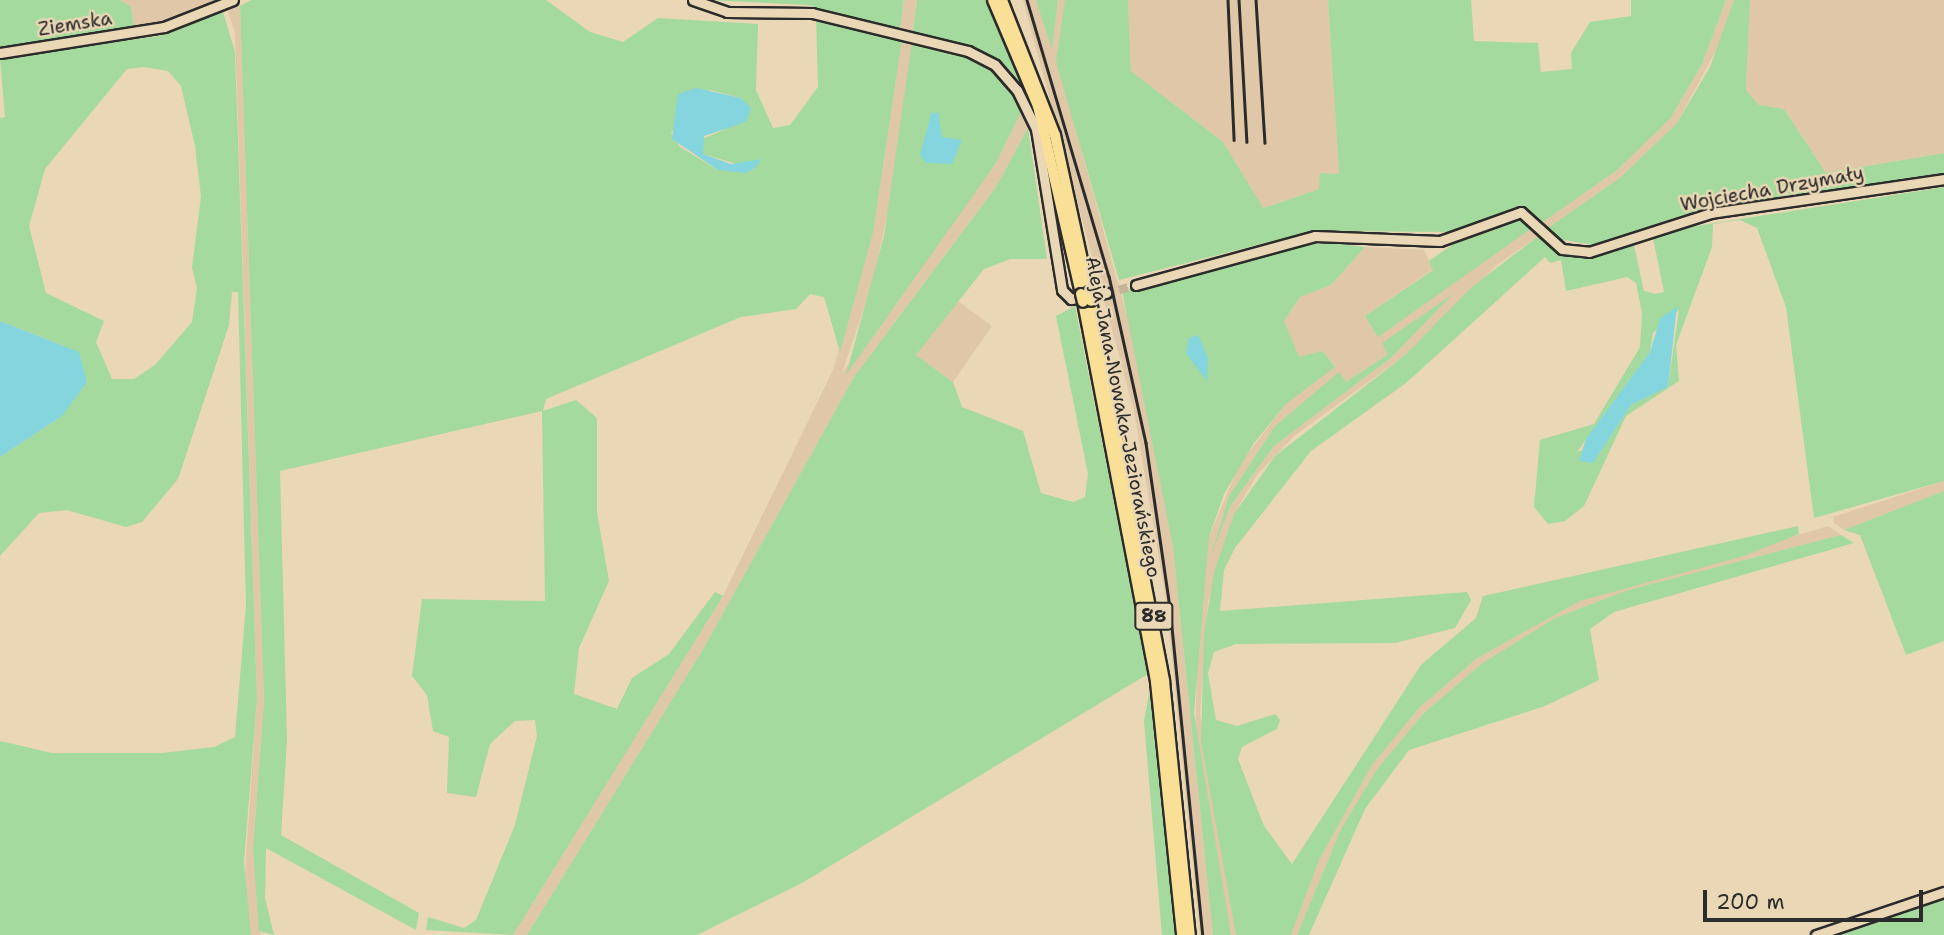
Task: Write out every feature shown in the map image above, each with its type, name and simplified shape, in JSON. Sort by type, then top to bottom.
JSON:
[{"type":"main road","name":"Aleja Jana Nowaka-Jeziorańskiego","points":[[993,0],[1041,117],[1086,297],[1164,681],[1190,935]]},
{"type":"main road","name":"Aleja Jana Nowaka-Jeziorańskiego","points":[[1002,0],[1055,135],[1156,681],[1182,935]]},
{"type":"street","name":"Ziemska","points":[[0,53],[163,27],[233,0]]},
{"type":"street","points":[[693,0],[727,12],[812,13],[968,51],[995,65],[1017,90],[1036,130],[1062,290],[1071,299],[1106,293]]},
{"type":"street","name":"Wojciecha Drzymały","points":[[1136,285],[1315,236],[1440,241],[1521,212],[1562,249],[1588,252],[1710,213],[1944,179]]},
{"type":"street","points":[[1815,935],[1944,892]]},
{"type":"shaded area","points":[[120,0],[220,0],[184,18],[134,28],[131,8]]},
{"type":"shaded area","points":[[904,0],[917,0],[913,32],[900,30]]},
{"type":"shaded area","points":[[1023,0],[1036,0],[1052,48],[1058,0],[1065,0],[1071,112],[1140,364],[1173,547],[1213,935],[1200,935],[1166,600],[1134,411]]},
{"type":"shaded area","points":[[1128,0],[1328,0],[1339,174],[1319,189],[1262,208],[1223,142],[1131,71]]},
{"type":"shaded area","points":[[1726,0],[1734,0],[1720,43],[1677,123],[1621,177],[1548,228],[1543,222],[1616,171],[1670,119],[1702,64]]},
{"type":"shaded area","points":[[1750,0],[1944,0],[1944,153],[1826,173],[1784,109],[1759,105],[1746,90]]},
{"type":"shaded area","points":[[240,6],[264,701],[253,849],[261,935],[251,935],[244,887],[257,699],[235,33],[228,11]]},
{"type":"shaded area","points":[[902,40],[912,42],[893,187],[873,281],[842,373],[996,163],[1022,110],[1028,128],[996,187],[854,377],[702,651],[527,935],[513,935],[723,596],[833,370],[873,233]]},
{"type":"shaded area","points":[[1535,226],[1541,234],[1497,265],[1404,356],[1294,436],[1257,475],[1234,514],[1208,601],[1200,713],[1236,935],[1231,935],[1195,736],[1199,619],[1209,537],[1239,465],[1285,405],[1335,367],[1323,351],[1299,358],[1284,321],[1300,297],[1331,285],[1365,247],[1424,250],[1433,269],[1365,316],[1378,336]],"holes":[[[1450,297],[1392,357],[1274,446],[1231,505],[1213,549],[1229,496],[1275,426],[1339,373],[1346,382],[1389,353],[1383,343]]]},
{"type":"shaded area","points":[[955,299],[992,326],[953,382],[916,355]]},
{"type":"shaded area","points":[[1944,481],[1944,491],[1844,530],[1834,523],[1833,517]]},
{"type":"shaded area","points":[[1828,526],[1841,535],[1628,590],[1555,618],[1481,664],[1424,713],[1377,769],[1341,829],[1297,935],[1291,935],[1319,860],[1372,765],[1420,707],[1476,659],[1580,601]]},
{"type":"green space","points":[[0,0],[120,0],[131,7],[134,28],[0,47]]},
{"type":"green space","points":[[251,0],[546,0],[590,32],[623,42],[658,18],[758,24],[756,90],[773,128],[790,125],[818,87],[816,16],[902,40],[873,233],[840,352],[824,297],[810,294],[796,309],[741,317],[546,399],[543,411],[576,400],[597,418],[597,513],[609,581],[579,648],[574,694],[617,709],[632,678],[669,654],[715,592],[723,596],[513,935],[426,930],[428,917],[464,928],[476,920],[515,825],[537,736],[535,720],[515,721],[490,744],[476,797],[447,793],[449,737],[433,731],[427,695],[412,676],[422,599],[545,601],[542,411],[280,471],[287,740],[281,835],[419,913],[416,930],[266,848],[265,898],[274,935],[259,931],[253,849],[264,701],[240,6]],"holes":[[[710,90],[741,98],[726,129],[702,139],[703,154],[737,164],[718,170],[680,147],[671,133]]]},
{"type":"green space","points":[[708,0],[904,0],[900,30],[807,5]]},
{"type":"green space","points":[[917,0],[987,0],[1030,100],[1000,60],[913,32]]},
{"type":"green space","points":[[1036,0],[1058,0],[1052,49],[1041,16]]},
{"type":"green space","points":[[1065,0],[1128,0],[1131,71],[1223,142],[1263,208],[1319,189],[1320,173],[1339,174],[1328,0],[1471,0],[1474,41],[1538,43],[1541,72],[1572,69],[1571,53],[1590,22],[1631,16],[1631,0],[1726,0],[1702,64],[1670,119],[1616,171],[1543,222],[1520,208],[1457,232],[1312,231],[1119,280],[1056,62]]},
{"type":"green space","points":[[1734,0],[1750,0],[1746,90],[1759,105],[1784,109],[1826,173],[1944,153],[1944,175],[1702,209],[1593,245],[1558,239],[1548,228],[1621,177],[1677,123],[1710,67]]},
{"type":"green space","points":[[223,12],[235,52],[257,699],[244,862],[251,935],[0,935],[0,741],[52,753],[162,753],[214,747],[235,737],[246,605],[238,292],[232,292],[229,325],[178,479],[142,522],[126,527],[67,510],[39,513],[0,556],[0,457],[62,416],[64,346],[0,321],[0,118],[5,117],[0,58],[160,36]],"holes":[[[144,67],[168,71],[181,86],[195,146],[201,197],[192,267],[197,288],[192,322],[155,365],[134,379],[112,379],[96,342],[104,321],[46,293],[29,226],[45,169],[127,69]]]},
{"type":"green space","points":[[912,42],[965,55],[1003,77],[1022,110],[996,163],[846,375],[884,236]]},
{"type":"green space","points":[[1028,128],[1047,259],[1010,259],[984,269],[916,355],[953,382],[962,407],[1023,431],[1041,493],[1073,502],[1085,497],[1088,474],[1056,316],[1075,306],[1148,674],[802,883],[697,935],[527,935],[702,651],[854,377],[996,187]]},
{"type":"green space","points":[[1944,187],[1944,481],[1814,518],[1786,307],[1757,228],[1740,220],[1713,224],[1712,247],[1676,345],[1679,381],[1626,416],[1584,506],[1565,521],[1548,524],[1534,507],[1540,440],[1594,424],[1640,347],[1642,313],[1636,283],[1627,277],[1566,291],[1561,260],[1550,263],[1545,257],[1406,383],[1311,451],[1235,548],[1224,570],[1220,611],[1467,592],[1471,600],[1455,628],[1395,643],[1236,644],[1214,652],[1208,673],[1216,720],[1237,726],[1275,714],[1280,720],[1277,729],[1242,747],[1238,759],[1264,826],[1292,864],[1421,665],[1476,618],[1483,596],[1798,526],[1799,534],[1744,556],[1580,601],[1476,659],[1420,707],[1372,765],[1319,860],[1291,935],[1236,935],[1201,741],[1204,634],[1214,572],[1234,514],[1275,456],[1404,356],[1473,286],[1541,234],[1553,248],[1586,257],[1633,241],[1644,291],[1655,294],[1664,292],[1652,233]],"holes":[[[1679,310],[1668,387],[1631,405],[1606,442],[1577,452],[1650,352],[1653,333]]]},
{"type":"green space","points":[[1517,216],[1535,226],[1378,337],[1365,316],[1433,270],[1429,261],[1452,245]]},
{"type":"green space","points":[[1333,243],[1365,247],[1331,285],[1300,297],[1284,321],[1299,357],[1323,351],[1335,367],[1285,405],[1254,443],[1224,494],[1209,537],[1194,713],[1231,935],[1213,935],[1173,547],[1122,291],[1297,245]]},
{"type":"green space","points":[[1453,294],[1392,357],[1274,446],[1231,505],[1211,556],[1229,496],[1275,426],[1339,372],[1346,382],[1388,354],[1382,343]]},
{"type":"green space","points":[[1944,491],[1944,641],[1906,655],[1860,535],[1844,530]]},
{"type":"green space","points":[[1841,535],[1854,543],[1614,612],[1590,629],[1599,680],[1545,706],[1409,750],[1365,809],[1309,935],[1297,935],[1341,829],[1377,769],[1424,713],[1481,664],[1555,618],[1628,590]]},
{"type":"green space","points":[[1150,689],[1175,935],[1162,935],[1144,721]]},
{"type":"green space","points":[[1944,896],[1944,935],[1825,935]]},
{"type":"water","points":[[696,88],[741,98],[751,108],[746,122],[704,136],[703,154],[731,164],[762,159],[755,168],[746,173],[718,170],[672,139],[678,94]]},
{"type":"water","points":[[938,112],[942,137],[962,140],[952,164],[926,163],[920,155],[931,114]]},
{"type":"water","points":[[1677,306],[1668,387],[1631,405],[1593,463],[1579,461],[1586,439],[1650,352],[1660,319]]},
{"type":"water","points":[[0,321],[79,352],[87,382],[62,416],[0,457]]},
{"type":"water","points":[[1198,335],[1208,358],[1207,381],[1186,353],[1189,338]]},
{"type":"tunnel","points":[[1106,293],[1136,285]]},
{"type":"railway","points":[[1027,0],[1109,276],[1146,443],[1170,607],[1203,935]]},
{"type":"railway","points":[[1228,0],[1234,140]]},
{"type":"railway","points":[[1239,0],[1247,142]]},
{"type":"railway","points":[[1256,0],[1265,143]]}]
